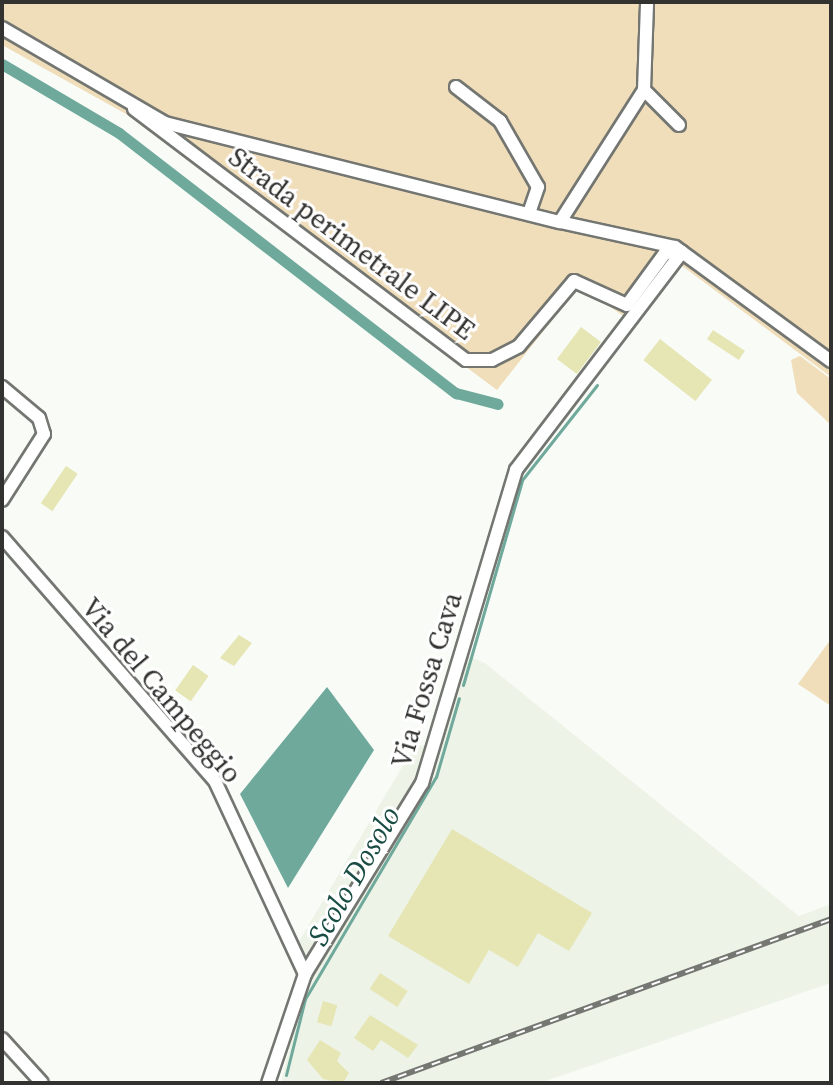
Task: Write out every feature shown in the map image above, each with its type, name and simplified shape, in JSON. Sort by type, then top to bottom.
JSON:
[{"type":"street","points":[[560,222],[644,90],[649,2]]},
{"type":"street","name":"Strada perimetrale LIPE","points":[[2,28],[134,109],[466,360],[492,360],[519,346],[574,281],[627,305],[665,253],[682,252]]},
{"type":"street","points":[[456,87],[500,121],[538,187],[529,213]]},
{"type":"street","points":[[644,90],[679,125]]},
{"type":"street","name":"Strada perimetrale LIPE","points":[[134,109],[185,129],[560,222],[638,234],[682,252],[831,361]]},
{"type":"street","name":"Via Fossa Cava","points":[[268,1083],[305,974],[422,783],[516,470],[618,341],[682,252]]},
{"type":"street","points":[[2,387],[39,418],[44,434],[2,500]]},
{"type":"street","name":"Via del Campeggio","points":[[2,537],[215,781],[305,974]]},
{"type":"street","points":[[2,1039],[42,1083]]},
{"type":"shaded area","points":[[2,2],[831,2],[831,377],[673,259],[628,319],[579,286],[497,390],[126,114],[2,45]]},
{"type":"shaded area","points":[[800,356],[831,379],[831,425],[797,393],[791,360]]},
{"type":"shaded area","points":[[831,639],[831,706],[798,684]]},
{"type":"shaded area","points":[[465,655],[485,663],[799,916],[831,904],[831,983],[540,1083],[281,1083],[302,997],[295,948],[415,745],[440,747]]},
{"type":"water","points":[[327,687],[374,750],[288,888],[240,794]]},
{"type":"building","points":[[581,327],[601,342],[577,374],[557,359]]},
{"type":"building","points":[[713,330],[745,351],[739,360],[707,339]]},
{"type":"building","points":[[660,339],[712,380],[695,401],[643,360]]},
{"type":"building","points":[[66,466],[78,474],[52,511],[41,503]]},
{"type":"building","points":[[239,635],[252,643],[234,666],[220,658]]},
{"type":"building","points":[[193,665],[209,676],[191,701],[175,690]]},
{"type":"building","points":[[452,829],[592,913],[569,951],[538,933],[518,967],[489,950],[469,984],[388,936]]},
{"type":"building","points":[[380,973],[408,991],[397,1007],[370,989]]},
{"type":"building","points":[[323,1001],[337,1005],[331,1026],[317,1022]]},
{"type":"building","points":[[370,1015],[418,1045],[408,1058],[381,1040],[373,1051],[354,1038]]},
{"type":"building","points":[[320,1040],[341,1053],[337,1061],[349,1073],[343,1083],[323,1079],[307,1060]]},
{"type":"waterway","points":[[2,64],[119,133],[456,393],[498,404]]},
{"type":"waterway","name":"Scolo Dosolo","points":[[463,685],[522,480],[597,385]]},
{"type":"waterway","name":"Scolo Dosolo","points":[[286,1075],[305,999],[436,777],[459,698]]},
{"type":"railway","points":[[381,1083],[831,919]]}]
